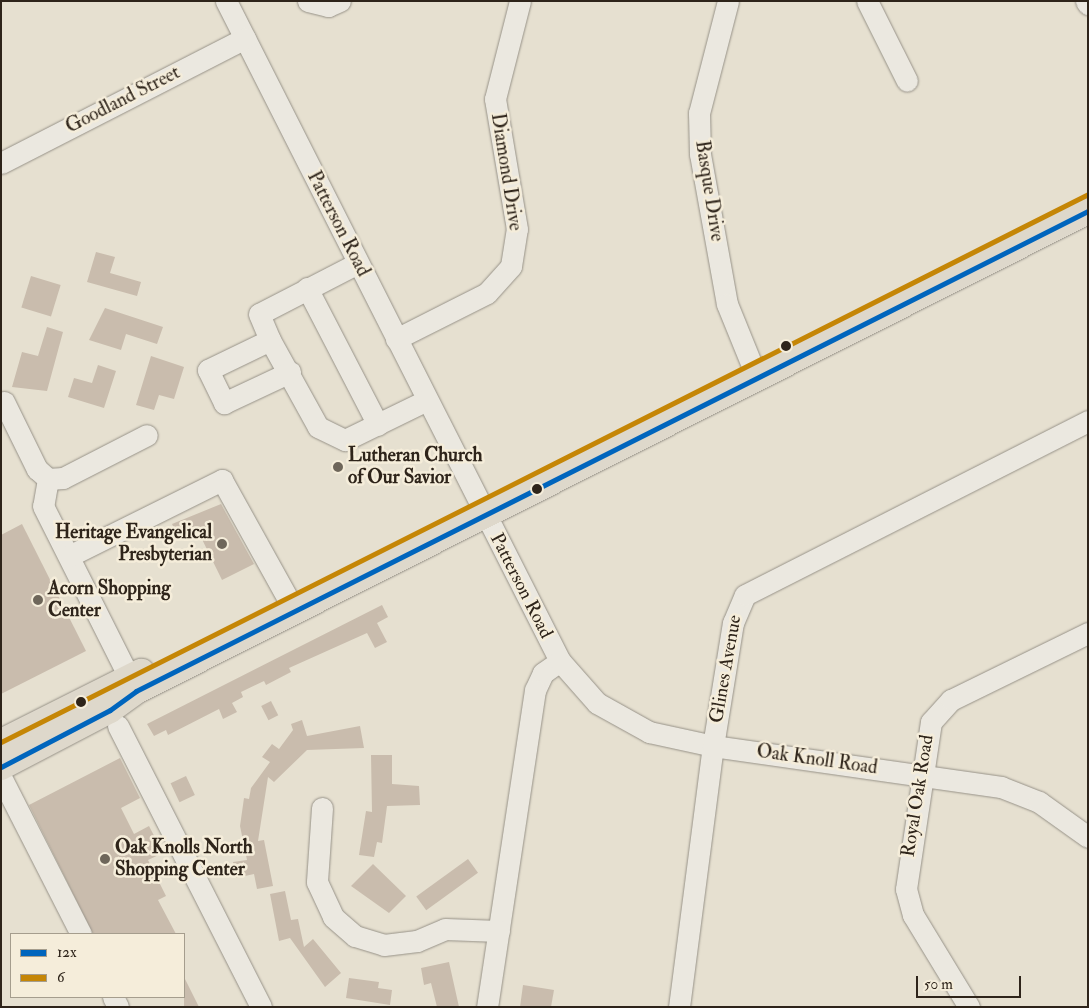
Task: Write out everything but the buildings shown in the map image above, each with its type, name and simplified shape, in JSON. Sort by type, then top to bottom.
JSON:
[{"type":"main road","points":[[1,743],[133,684],[482,510],[754,372],[1088,194]]},
{"type":"main road","points":[[754,372],[1088,211]]},
{"type":"main road","points":[[1,766],[106,722],[133,684],[288,599],[482,510]]},
{"type":"main road","points":[[1,743],[21,744],[69,720],[106,722]]},
{"type":"street","name":"Patterson Road","points":[[226,1],[426,400],[560,661],[543,673],[535,690],[487,1007]]},
{"type":"street","points":[[308,1],[328,6],[340,1]]},
{"type":"street","name":"Diamond Drive","points":[[396,339],[487,293],[510,266],[517,229],[495,99],[520,1]]},
{"type":"street","name":"Basque Drive","points":[[728,1],[699,113],[700,154],[727,304],[754,372]]},
{"type":"street","points":[[867,1],[907,81]]},
{"type":"street","name":"Goodland Street","points":[[1,163],[245,38]]},
{"type":"street","points":[[358,263],[259,314],[270,340],[290,372],[318,427],[345,440],[426,400]]},
{"type":"street","points":[[307,288],[378,424]]},
{"type":"street","points":[[270,340],[208,370],[224,403],[290,372]]},
{"type":"street","points":[[4,402],[37,469],[48,479],[63,478],[147,435]]},
{"type":"street","name":"Glines Avenue","points":[[679,1007],[713,746],[733,623],[745,595],[1088,421]]},
{"type":"street","points":[[48,479],[43,506],[133,684]]},
{"type":"street","points":[[69,556],[222,480],[288,599]]},
{"type":"street","name":"Royal Oak Road","points":[[969,1007],[913,915],[906,889],[920,774],[930,722],[951,700],[1088,633]]},
{"type":"street","name":"Oak Knoll Road","points":[[560,661],[597,703],[626,722],[673,739],[1001,787],[1039,802],[1088,837]]},
{"type":"street","points":[[106,722],[261,1007]]},
{"type":"street","points":[[1,777],[80,933]]},
{"type":"street","points":[[322,808],[317,882],[333,917],[356,936],[384,945],[417,941],[446,929],[499,931]]},
{"type":"transit line","name":"6","points":[[1,742],[1088,194]]},
{"type":"transit line","name":"12x","points":[[1,767],[110,710],[136,691],[1088,211]]},
{"type":"place","name":"Lutheran Church of Our Savior","points":[[338,467]]},
{"type":"place","name":"Heritage Evangelical Presbyterian","points":[[222,544]]},
{"type":"place","name":"Acorn Shopping Center","points":[[38,600]]},
{"type":"place","name":"Oak Knolls North Shopping Center","points":[[105,859]]}]
